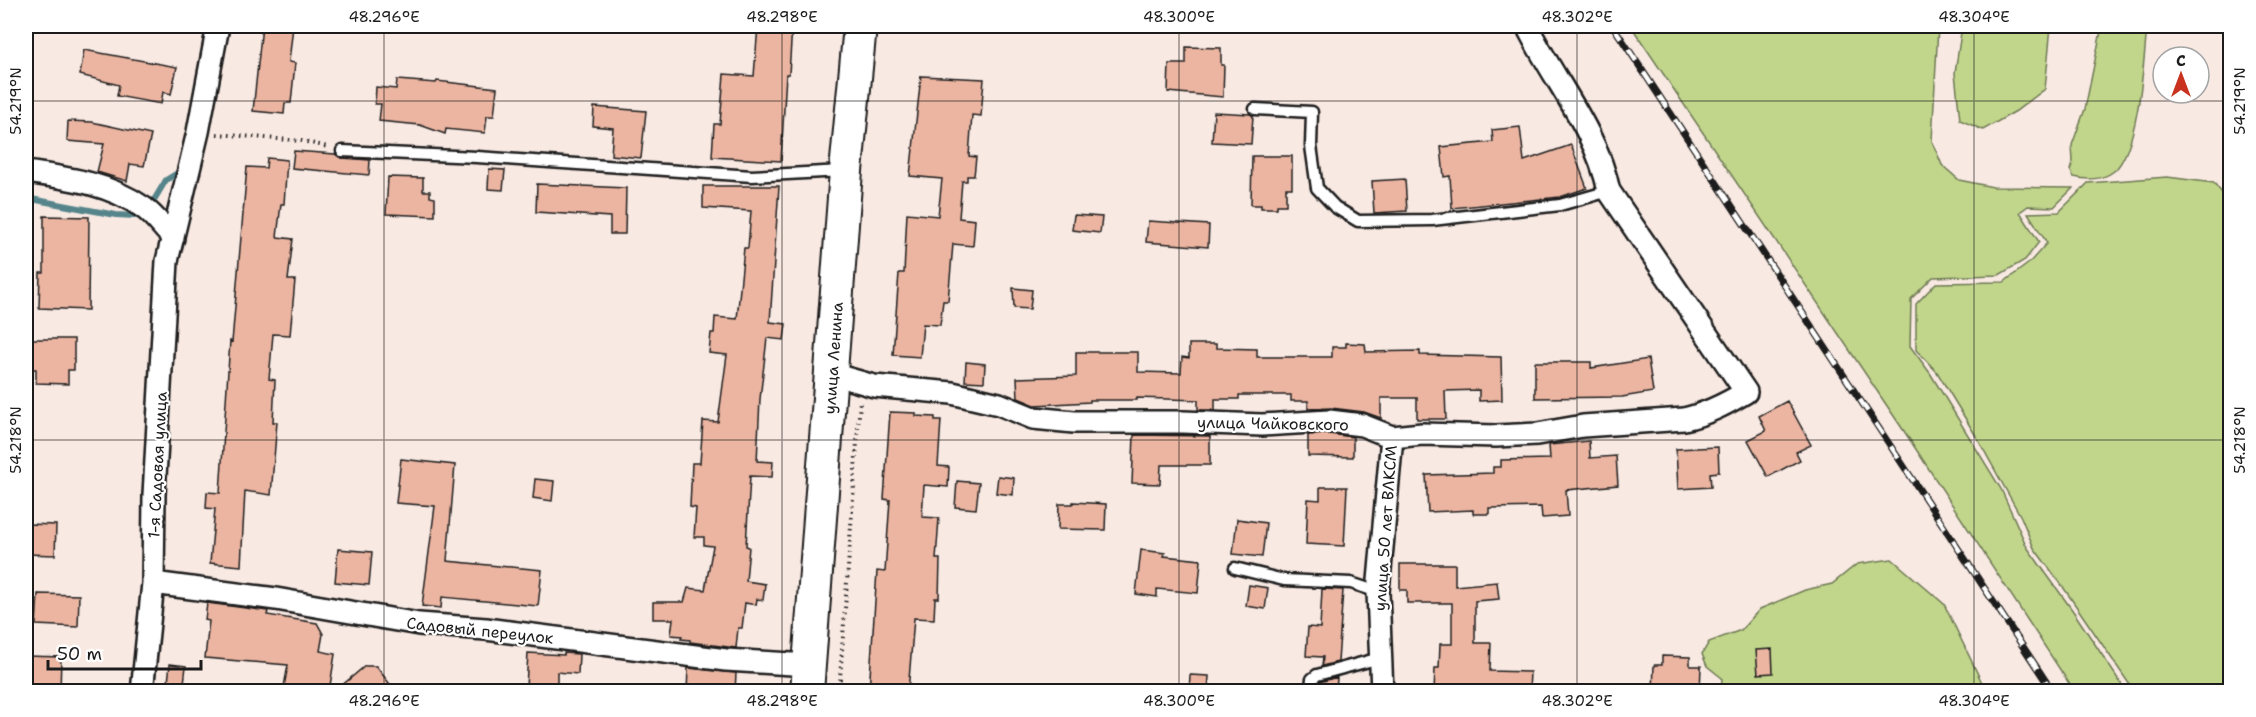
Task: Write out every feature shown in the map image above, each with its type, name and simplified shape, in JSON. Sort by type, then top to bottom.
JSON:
[{"type":"main road","name":"улица Ленина","points":[[808,678],[847,378],[846,171],[860,26]]},
{"type":"street","name":"1-я Садовая улица","points":[[142,692],[153,583],[154,495],[167,261],[198,132],[218,26]]},
{"type":"street","points":[[1527,26],[1539,52],[1576,109],[1604,166],[1609,191]]},
{"type":"street","points":[[26,172],[72,179],[121,195],[146,209],[173,238]]},
{"type":"street","name":"улица Чайковского","points":[[847,378],[874,386],[952,393],[999,404],[1033,418],[1074,423],[1183,422],[1262,425],[1329,421],[1362,425],[1392,437],[1422,434],[1496,436],[1537,434],[1583,426],[1684,419],[1699,416],[1720,407],[1746,392],[1609,191]]},
{"type":"street","name":"улица 50 лет ВЛКСМ","points":[[1382,692],[1378,592],[1392,437]]},
{"type":"street","name":"Садовый переулок","points":[[153,583],[276,599],[419,624],[486,629],[726,660],[808,678]]},
{"type":"lane","points":[[1255,109],[1312,112],[1311,146],[1317,188],[1335,207],[1358,221],[1432,220],[1513,211],[1560,205],[1609,191]]},
{"type":"lane","points":[[342,151],[477,157],[752,176],[846,171]]},
{"type":"lane","points":[[1235,568],[1284,580],[1351,583],[1378,592]]},
{"type":"lane","points":[[1310,692],[1312,679],[1317,675],[1380,658]]},
{"type":"path","points":[[198,132],[302,141],[342,151]]},
{"type":"path","points":[[839,692],[847,378]]},
{"type":"green space","points":[[1631,26],[1938,26],[1932,141],[1942,165],[1959,180],[1993,187],[2073,188],[2054,207],[2028,206],[2020,212],[2039,242],[2025,260],[1999,275],[1933,277],[1911,299],[1910,346],[1930,373],[2001,489],[2027,547],[2126,691],[2074,691],[1906,434]]},
{"type":"green space","points":[[1962,26],[2051,26],[2045,89],[2016,111],[1983,130],[1960,120],[1955,73]]},
{"type":"green space","points":[[2102,26],[2147,26],[2139,103],[2129,144],[2114,171],[2100,178],[2079,178],[2074,177],[2070,170],[2073,162],[2072,145],[2085,109]]},
{"type":"green space","points":[[2167,177],[2214,183],[2230,203],[2230,691],[2134,691],[2034,548],[2021,517],[1976,436],[1937,372],[1916,350],[1916,304],[1936,283],[2004,282],[2029,263],[2047,243],[2028,213],[2059,212],[2088,183]]},
{"type":"green space","points":[[1892,559],[1944,604],[1986,691],[1721,691],[1722,678],[1707,666],[1702,654],[1709,642],[1741,630],[1760,609],[1805,590],[1832,584],[1857,564]]},
{"type":"building","points":[[262,26],[293,26],[289,62],[295,63],[291,103],[285,103],[284,114],[253,111]]},
{"type":"building","points":[[758,26],[792,26],[789,74],[786,74],[781,161],[712,157],[714,124],[720,124],[724,74],[754,76]]},
{"type":"building","points":[[1186,47],[1221,48],[1221,65],[1224,65],[1223,97],[1168,92],[1169,64],[1186,64]]},
{"type":"building","points":[[84,50],[177,67],[171,94],[163,92],[161,104],[117,96],[119,85],[80,75]]},
{"type":"building","points":[[921,76],[984,79],[981,116],[972,115],[969,156],[976,157],[974,176],[967,176],[967,181],[962,181],[959,218],[975,220],[973,246],[953,244],[948,301],[943,301],[940,325],[923,324],[920,357],[893,355],[899,273],[904,273],[907,213],[938,216],[942,179],[910,176]]},
{"type":"building","points":[[397,80],[436,83],[437,81],[497,88],[494,116],[487,116],[485,133],[446,129],[445,134],[420,125],[379,121],[381,104],[375,104],[376,87],[396,89]]},
{"type":"building","points":[[594,107],[646,111],[641,158],[611,155],[613,128],[593,126]]},
{"type":"building","points":[[1214,112],[1253,116],[1251,144],[1212,142]]},
{"type":"building","points":[[68,121],[92,122],[151,135],[144,166],[130,164],[127,181],[97,172],[104,144],[67,141]]},
{"type":"building","points":[[1520,127],[1524,161],[1571,145],[1587,188],[1560,197],[1452,208],[1450,176],[1444,177],[1441,147],[1493,142],[1492,130]]},
{"type":"building","points":[[294,151],[335,154],[342,158],[370,160],[369,175],[292,168]]},
{"type":"building","points":[[1252,156],[1292,156],[1292,188],[1286,188],[1286,205],[1277,205],[1277,208],[1261,208],[1261,205],[1251,205]]},
{"type":"building","points":[[267,158],[287,160],[284,204],[281,204],[277,237],[293,239],[288,280],[295,280],[290,335],[273,334],[269,379],[275,380],[273,422],[277,422],[271,495],[245,491],[241,566],[210,563],[215,509],[206,508],[207,492],[220,493],[230,341],[232,342],[247,167],[266,168]]},
{"type":"building","points":[[489,169],[505,170],[503,190],[488,189]]},
{"type":"building","points":[[388,177],[423,178],[423,191],[430,191],[430,197],[435,198],[435,216],[386,214]]},
{"type":"building","points":[[1405,179],[1407,211],[1374,213],[1372,181]]},
{"type":"building","points":[[537,184],[626,188],[625,234],[610,234],[610,217],[536,212]]},
{"type":"building","points":[[703,186],[779,186],[770,322],[786,324],[784,340],[767,338],[760,399],[757,461],[773,462],[772,477],[750,476],[746,546],[749,547],[746,581],[765,584],[763,600],[757,599],[756,605],[745,603],[742,628],[738,628],[736,648],[681,639],[682,636],[671,635],[673,619],[653,619],[653,602],[684,602],[688,588],[705,590],[713,546],[704,545],[704,537],[694,537],[696,508],[690,507],[692,463],[700,463],[703,421],[718,422],[727,355],[709,353],[711,333],[714,333],[715,317],[737,319],[744,248],[748,248],[751,211],[703,208]]},
{"type":"building","points":[[1074,215],[1102,217],[1100,233],[1072,230]]},
{"type":"building","points":[[44,216],[89,217],[88,310],[39,308],[40,273],[44,273]]},
{"type":"building","points":[[1148,221],[1209,225],[1208,247],[1146,242]]},
{"type":"building","points":[[1013,288],[1032,290],[1030,309],[1014,308]]},
{"type":"building","points":[[29,339],[74,339],[74,370],[68,370],[68,384],[36,383],[36,369],[28,369]]},
{"type":"building","points":[[1346,343],[1365,344],[1366,352],[1420,351],[1420,355],[1501,357],[1502,400],[1479,401],[1479,390],[1445,391],[1446,419],[1417,419],[1417,398],[1381,398],[1381,418],[1364,412],[1331,408],[1308,409],[1308,401],[1291,401],[1291,395],[1239,395],[1239,399],[1215,399],[1215,410],[1198,410],[1198,400],[1137,398],[1137,400],[1090,400],[1090,402],[1035,405],[1018,398],[1017,378],[1076,376],[1076,352],[1138,352],[1138,372],[1181,373],[1182,357],[1189,358],[1189,344],[1216,344],[1216,348],[1257,349],[1257,357],[1332,357],[1332,347],[1346,347]]},
{"type":"building","points":[[1648,359],[1653,392],[1622,397],[1535,398],[1535,362],[1591,362],[1591,368]]},
{"type":"building","points":[[966,362],[985,364],[984,382],[965,381]]},
{"type":"building","points":[[1787,401],[1811,445],[1796,452],[1800,460],[1768,477],[1748,440],[1766,431],[1759,416]]},
{"type":"building","points":[[890,412],[916,413],[916,416],[935,417],[935,420],[941,420],[938,466],[949,467],[948,487],[924,485],[922,517],[939,518],[936,559],[940,559],[939,598],[935,598],[934,619],[914,618],[908,692],[869,692],[877,571],[885,572],[890,500],[884,499]]},
{"type":"building","points":[[1329,434],[1353,437],[1353,457],[1308,456],[1308,435]]},
{"type":"building","points":[[1134,435],[1210,436],[1210,465],[1161,465],[1160,484],[1132,483]]},
{"type":"building","points":[[1589,441],[1590,458],[1616,456],[1618,485],[1566,490],[1568,516],[1542,518],[1541,507],[1489,508],[1489,514],[1473,514],[1473,510],[1428,512],[1426,475],[1493,473],[1493,467],[1501,467],[1501,460],[1550,459],[1549,445]]},
{"type":"building","points":[[1718,447],[1719,472],[1710,473],[1711,487],[1678,489],[1676,449]]},
{"type":"building","points":[[401,459],[455,465],[447,561],[542,570],[538,606],[442,597],[441,608],[422,606],[435,506],[396,503]]},
{"type":"building","points":[[998,476],[1014,478],[1013,495],[996,493]]},
{"type":"building","points":[[535,479],[554,481],[552,501],[533,498]]},
{"type":"building","points":[[957,481],[979,483],[976,509],[955,507]]},
{"type":"building","points":[[1320,487],[1347,487],[1344,546],[1306,544],[1308,499],[1320,500]]},
{"type":"building","points":[[1073,502],[1106,504],[1105,530],[1058,529],[1059,504],[1073,504]]},
{"type":"building","points":[[1237,519],[1266,523],[1262,557],[1233,554]]},
{"type":"building","points":[[26,524],[56,525],[55,555],[26,554]]},
{"type":"building","points":[[338,549],[372,552],[369,585],[335,582]]},
{"type":"building","points":[[1141,550],[1165,553],[1164,556],[1201,560],[1198,593],[1157,589],[1157,597],[1136,594]]},
{"type":"building","points":[[1400,564],[1455,564],[1455,586],[1497,582],[1499,599],[1475,601],[1475,643],[1491,643],[1490,671],[1530,672],[1529,692],[1434,692],[1435,668],[1439,668],[1440,644],[1452,644],[1452,603],[1407,603],[1407,590],[1400,590]]},
{"type":"building","points":[[1249,585],[1268,588],[1265,609],[1246,606]]},
{"type":"building","points":[[1322,589],[1343,590],[1338,662],[1322,666],[1323,657],[1306,656],[1308,627],[1320,628]]},
{"type":"building","points":[[38,594],[79,595],[78,627],[36,625]]},
{"type":"building","points":[[207,603],[268,611],[267,615],[317,623],[323,634],[320,651],[335,654],[329,692],[283,692],[288,665],[205,658],[209,621],[205,620]]},
{"type":"building","points":[[1772,649],[1773,673],[1758,674],[1756,650]]},
{"type":"building","points":[[528,653],[579,654],[578,674],[557,672],[557,688],[526,687]]},
{"type":"building","points":[[26,656],[61,657],[60,692],[26,692]]},
{"type":"building","points":[[1662,656],[1690,657],[1690,666],[1701,666],[1700,692],[1653,692],[1654,665],[1662,665]]},
{"type":"building","points":[[170,664],[186,666],[183,692],[167,692]]},
{"type":"building","points":[[365,666],[376,666],[396,692],[334,692]]},
{"type":"building","points":[[688,668],[736,673],[735,692],[687,692]]},
{"type":"building","points":[[1190,675],[1209,676],[1208,692],[1189,692]]},
{"type":"building","points":[[1337,677],[1336,692],[1319,692],[1320,682]]},
{"type":"waterway","points":[[151,205],[166,180],[179,172]]},
{"type":"waterway","points":[[26,198],[116,215],[135,216]]},
{"type":"railway","points":[[1613,26],[2053,692]]}]
